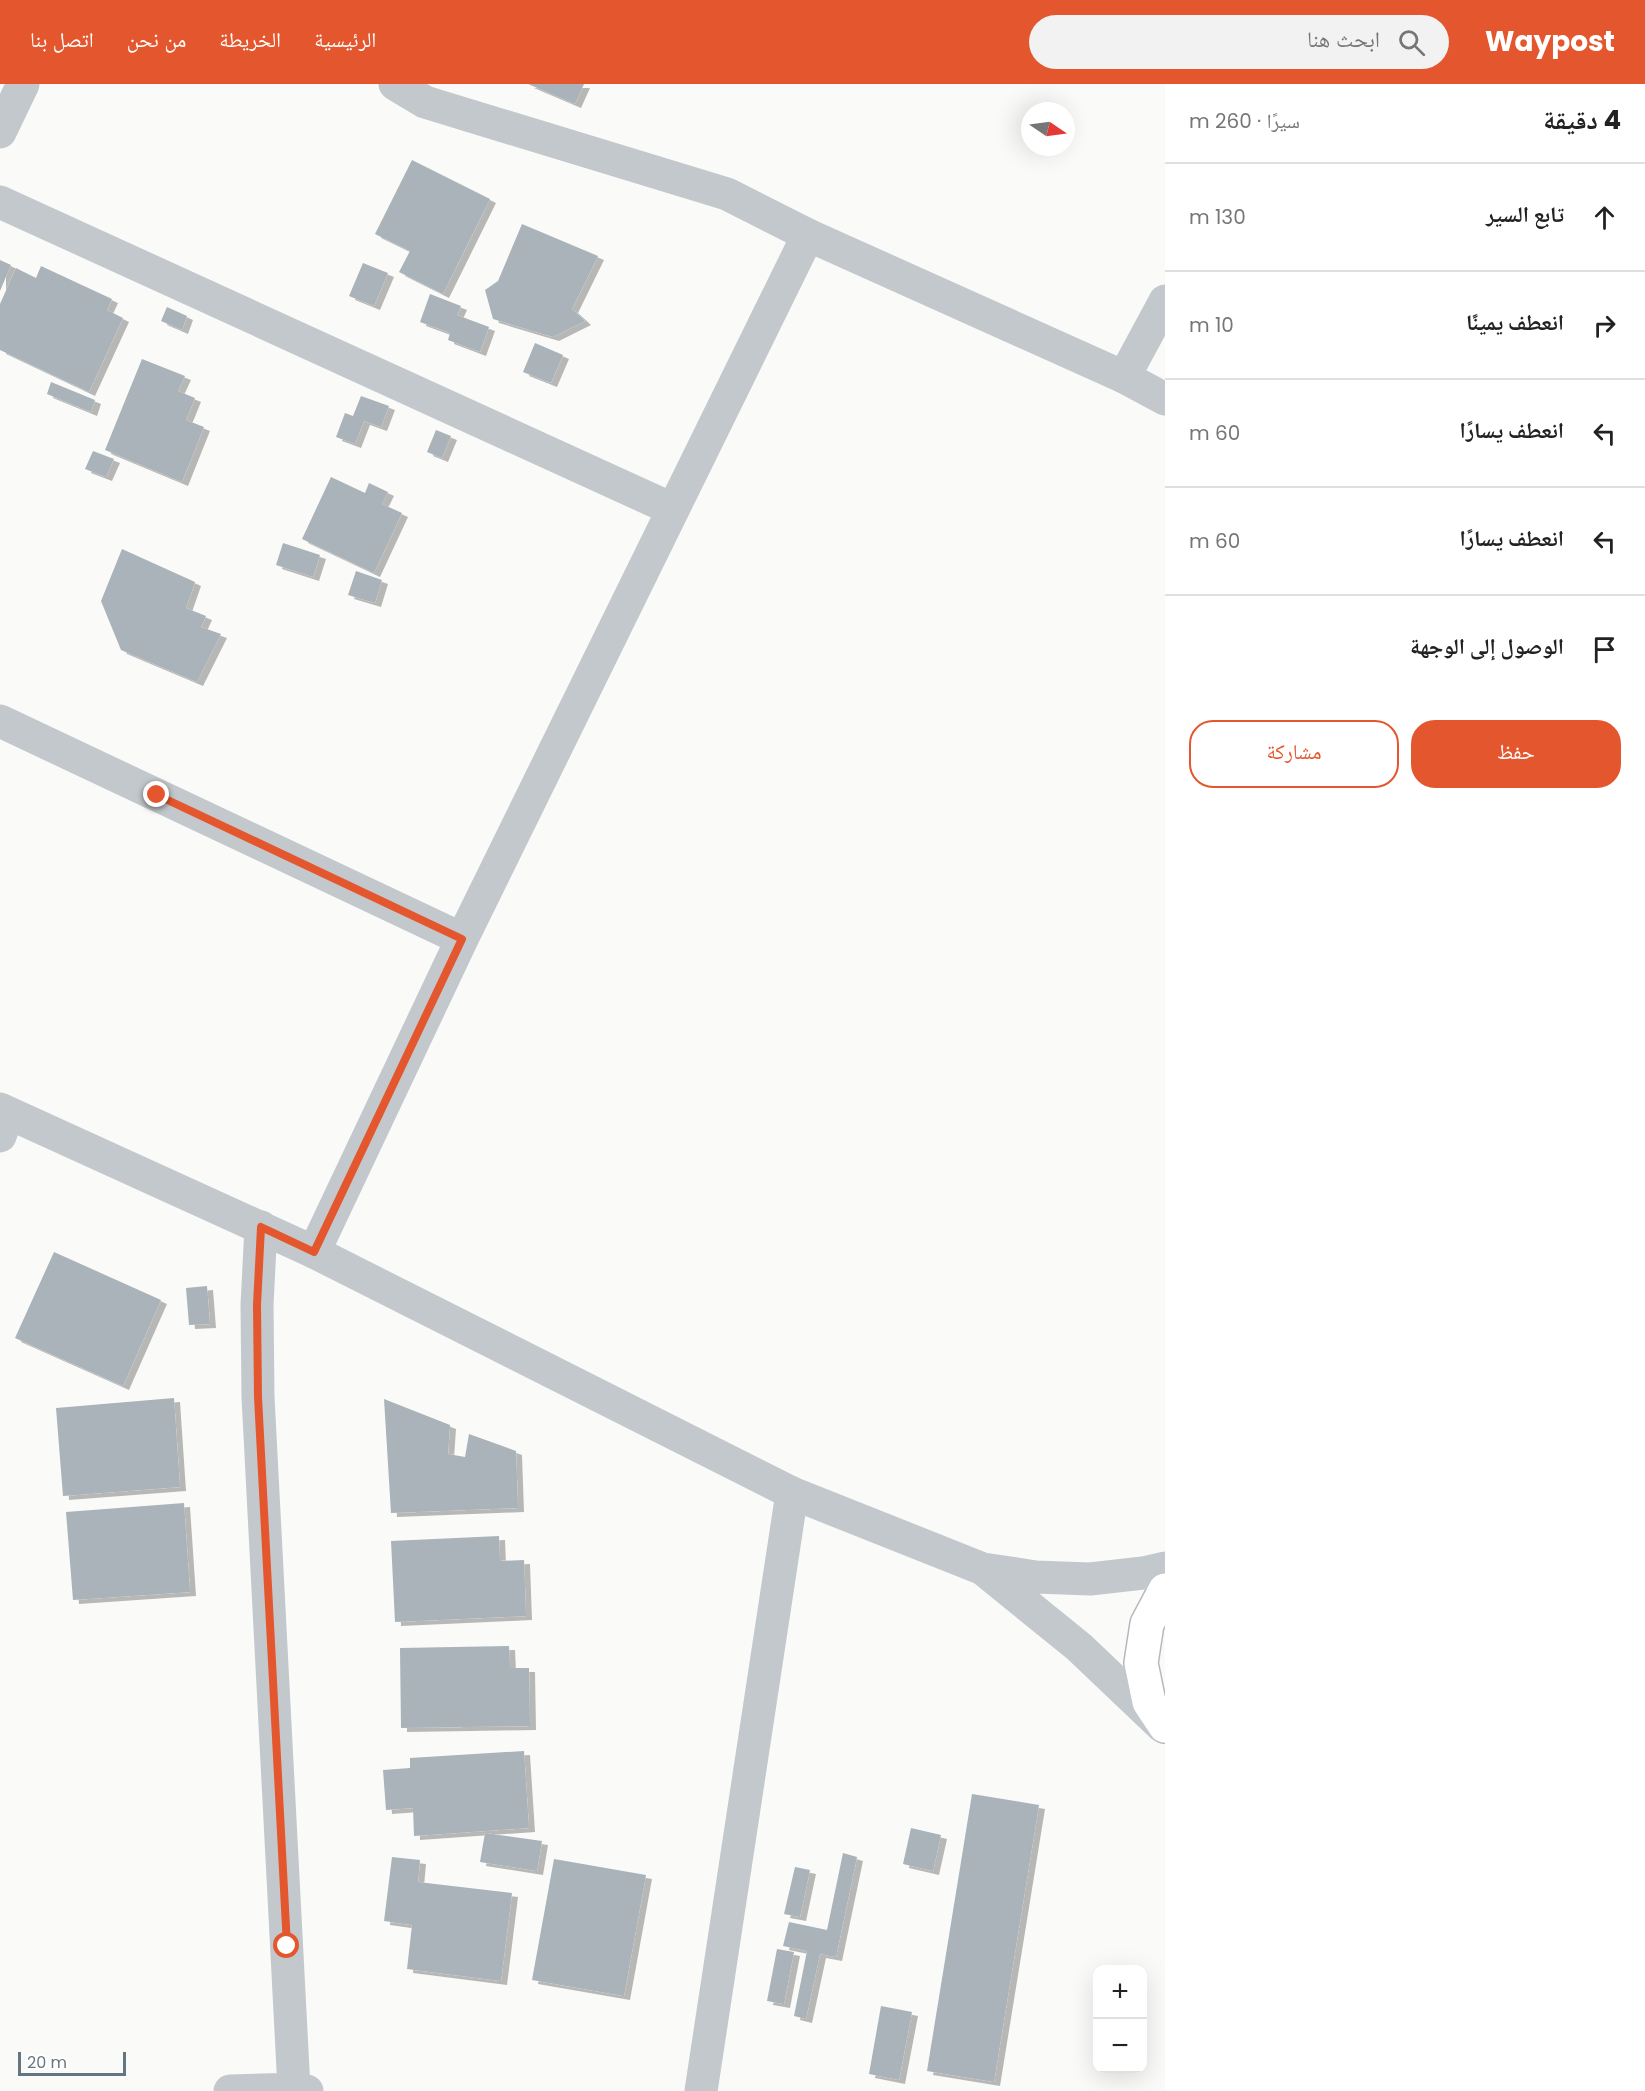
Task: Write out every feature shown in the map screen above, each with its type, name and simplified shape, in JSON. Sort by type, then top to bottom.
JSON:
[{"type":"main road","points":[[1165,1590],[1147,1624],[1141,1663],[1149,1702],[1165,1728]]},
{"type":"street","points":[[0,132],[23,84]]},
{"type":"street","points":[[395,84],[425,102],[727,194],[808,235],[1124,377],[1165,399]]},
{"type":"street","points":[[0,202],[672,509]]},
{"type":"street","points":[[314,1252],[462,939],[808,235]]},
{"type":"street","points":[[1124,377],[1165,301]]},
{"type":"street","points":[[0,721],[462,939]]},
{"type":"street","points":[[3,1119],[261,1227],[314,1252],[792,1493],[983,1569],[1036,1577],[1090,1579],[1143,1574],[1165,1568]]},
{"type":"street","points":[[230,2091],[301,2090],[258,1397],[257,1305],[261,1227]]},
{"type":"street","points":[[701,2091],[792,1493]]},
{"type":"street","points":[[983,1569],[1079,1647],[1165,1728]]},
{"type":"building","points":[[528,84],[584,84],[575,104]]},
{"type":"building","points":[[412,160],[490,199],[443,294],[399,272],[410,251],[375,234]]},
{"type":"building","points":[[522,224],[598,256],[572,309],[585,321],[553,337],[493,319],[485,290],[498,281]]},
{"type":"building","points":[[0,260],[11,265],[0,291]]},
{"type":"building","points":[[363,263],[388,273],[374,306],[349,296]]},
{"type":"building","points":[[41,266],[112,299],[107,310],[123,318],[89,392],[0,350],[0,304],[16,268],[36,278]]},
{"type":"building","points":[[430,294],[461,306],[457,315],[489,327],[480,352],[448,340],[450,333],[420,322]]},
{"type":"building","points":[[167,307],[187,316],[182,330],[161,321]]},
{"type":"building","points":[[535,343],[563,355],[551,383],[523,372]]},
{"type":"building","points":[[142,359],[185,376],[178,391],[195,398],[186,420],[204,427],[182,482],[105,450]]},
{"type":"building","points":[[51,382],[95,400],[91,412],[47,394]]},
{"type":"building","points":[[361,396],[389,406],[381,427],[364,421],[355,444],[336,437],[345,413],[353,416]]},
{"type":"building","points":[[436,430],[451,436],[442,458],[427,452]]},
{"type":"building","points":[[93,451],[114,459],[106,477],[85,469]]},
{"type":"building","points":[[331,477],[365,493],[369,483],[388,492],[382,504],[402,513],[374,573],[302,539]]},
{"type":"building","points":[[283,543],[320,555],[313,577],[276,565]]},
{"type":"building","points":[[122,549],[195,582],[186,608],[206,616],[201,627],[221,634],[197,682],[121,650],[101,601]]},
{"type":"building","points":[[356,571],[382,580],[375,603],[348,595]]},
{"type":"building","points":[[54,1252],[161,1300],[123,1386],[15,1338]]},
{"type":"building","points":[[207,1286],[210,1324],[189,1325],[186,1288]]},
{"type":"building","points":[[174,1398],[180,1487],[63,1496],[56,1408]]},
{"type":"building","points":[[384,1399],[450,1425],[448,1454],[465,1457],[469,1434],[516,1451],[518,1508],[391,1513]]},
{"type":"building","points":[[184,1503],[190,1592],[73,1600],[66,1512]]},
{"type":"building","points":[[499,1536],[500,1561],[524,1560],[526,1616],[395,1622],[391,1541]]},
{"type":"building","points":[[509,1646],[510,1668],[529,1668],[530,1726],[401,1728],[400,1648]]},
{"type":"building","points":[[524,1751],[529,1828],[414,1836],[413,1808],[386,1810],[383,1770],[410,1768],[410,1758]]},
{"type":"building","points":[[972,1794],[1039,1805],[994,2082],[927,2071]]},
{"type":"building","points":[[911,1828],[941,1835],[933,1871],[903,1864]]},
{"type":"building","points":[[485,1833],[542,1841],[537,1871],[480,1862]]},
{"type":"building","points":[[843,1853],[857,1857],[836,1957],[820,1954],[806,2019],[794,2016],[807,1951],[783,1946],[789,1922],[827,1930]]},
{"type":"building","points":[[392,1857],[420,1860],[418,1882],[512,1893],[501,1981],[407,1969],[412,1925],[384,1921]]},
{"type":"building","points":[[554,1859],[646,1875],[624,1996],[532,1980]]},
{"type":"building","points":[[795,1867],[810,1870],[800,1917],[784,1914]]},
{"type":"building","points":[[777,1949],[794,1952],[784,2004],[767,2001]]},
{"type":"building","points":[[881,2006],[912,2012],[899,2080],[869,2074]]},
{"type":"route","points":[[157,795],[462,939],[314,1252],[261,1227],[257,1305],[258,1397],[287,1946]]}]
